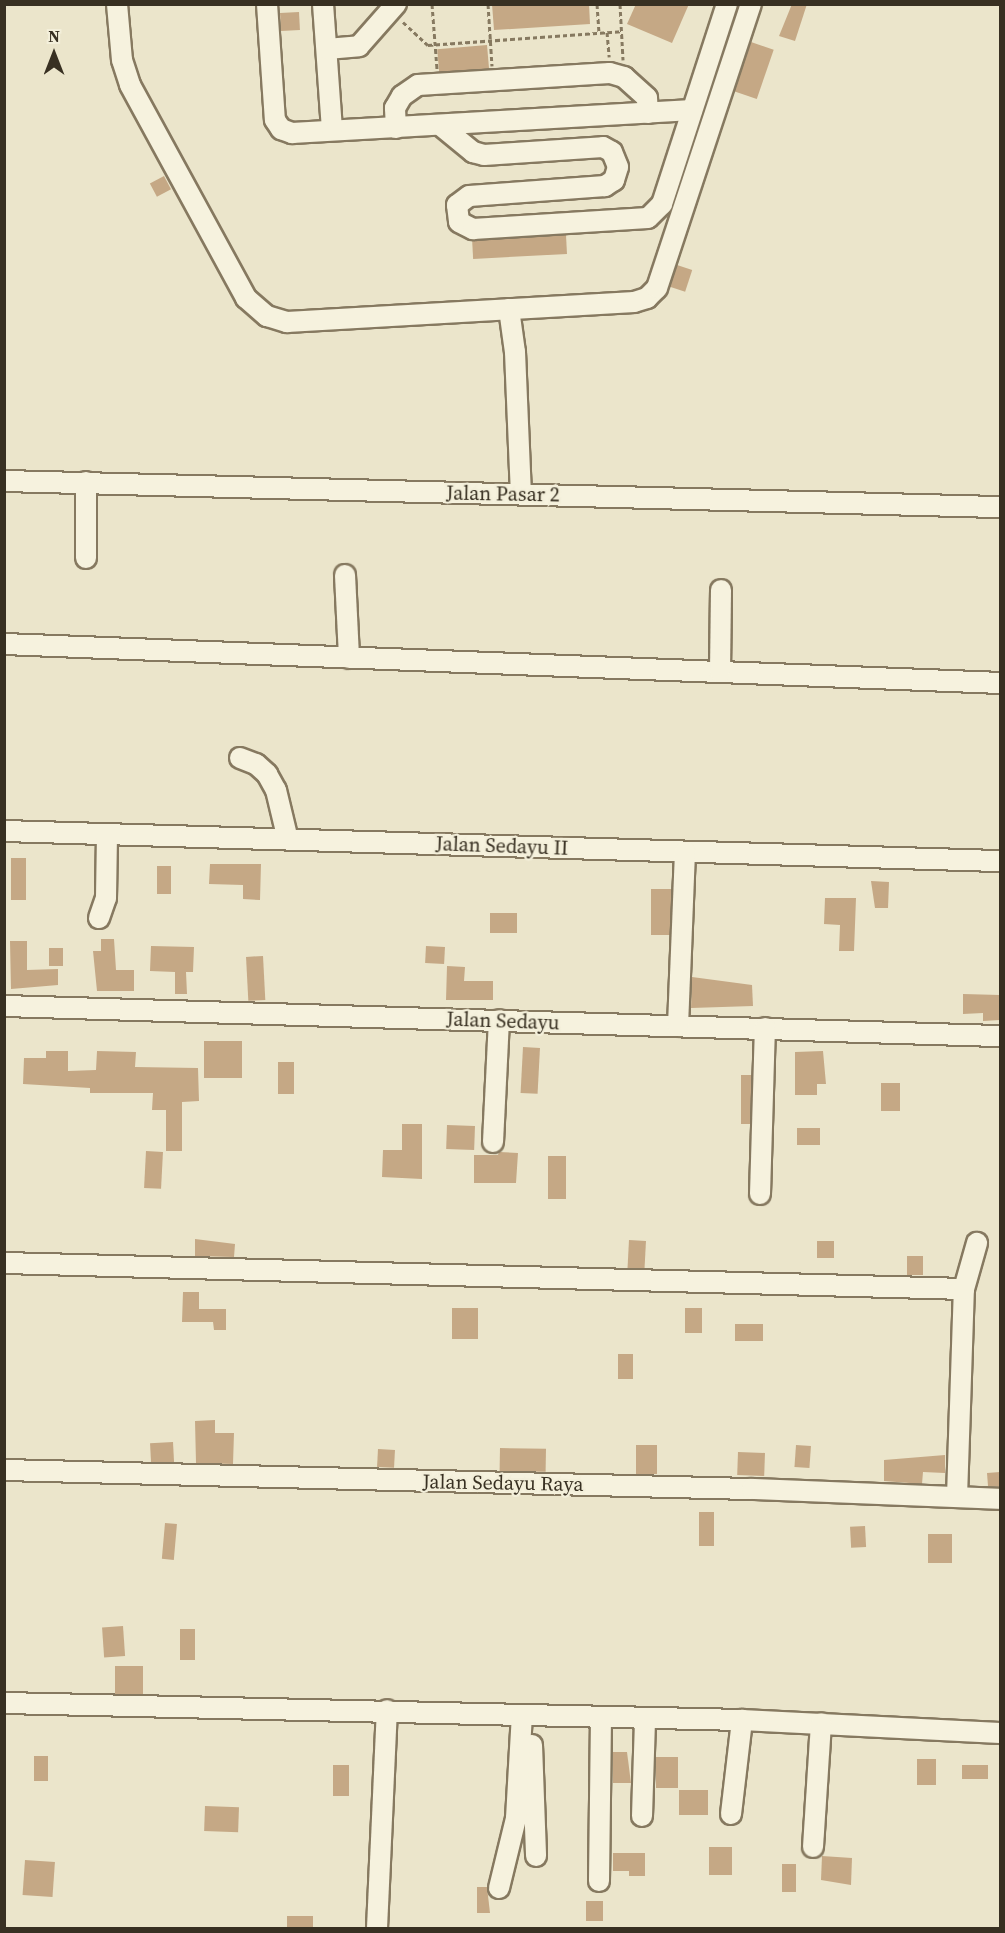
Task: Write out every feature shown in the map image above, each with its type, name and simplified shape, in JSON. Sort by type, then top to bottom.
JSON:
[{"type":"street","points":[[117,4],[122,60],[129,85],[246,298],[267,316],[287,322],[634,302],[657,288],[751,4]]},
{"type":"street","points":[[267,4],[275,120],[281,129],[292,133],[692,110]]},
{"type":"street","points":[[323,4],[332,130]]},
{"type":"street","points":[[440,125],[473,152],[484,155],[603,147],[612,152],[618,167],[614,180],[605,186],[469,196],[457,205],[459,222],[472,229],[655,215],[728,4]]},
{"type":"street","points":[[327,49],[359,46],[393,7]]},
{"type":"street","points":[[396,128],[395,108],[402,96],[418,85],[617,75],[647,98],[648,113]]},
{"type":"street","points":[[509,309],[516,352],[521,494]]},
{"type":"street","name":"Jalan Pasar 2","points":[[4,480],[1000,507]]},
{"type":"street","points":[[86,482],[86,558]]},
{"type":"street","points":[[345,575],[349,658]]},
{"type":"street","points":[[720,672],[721,590]]},
{"type":"street","points":[[4,644],[1000,683]]},
{"type":"street","points":[[240,758],[256,764],[271,782],[288,840]]},
{"type":"street","name":"Jalan Sedayu II","points":[[4,831],[1000,861]]},
{"type":"street","points":[[99,918],[106,898],[107,834]]},
{"type":"street","points":[[678,1026],[685,852]]},
{"type":"street","name":"Jalan Sedayu","points":[[4,1006],[1000,1036]]},
{"type":"street","points":[[493,1142],[499,1020]]},
{"type":"street","points":[[760,1194],[765,1028]]},
{"type":"street","points":[[957,1497],[964,1289],[977,1243]]},
{"type":"street","points":[[4,1263],[964,1289]]},
{"type":"street","name":"Jalan Sedayu Raya","points":[[4,1470],[1000,1499]]},
{"type":"street","points":[[4,1703],[387,1710],[742,1720],[1000,1733]]},
{"type":"street","points":[[377,1929],[387,1710]]},
{"type":"street","points":[[526,1715],[536,1857]]},
{"type":"street","points":[[499,1888],[516,1818],[526,1715]]},
{"type":"street","points":[[598,1881],[601,1717]]},
{"type":"street","points":[[642,1816],[645,1718]]},
{"type":"street","points":[[731,1814],[742,1720]]},
{"type":"street","points":[[813,1848],[821,1723]]},
{"type":"path","points":[[432,4],[438,84]]},
{"type":"path","points":[[488,4],[493,81]]},
{"type":"path","points":[[597,4],[599,33]]},
{"type":"path","points":[[617,75],[621,31],[620,4]]},
{"type":"path","points":[[393,7],[428,45],[621,31]]},
{"type":"path","points":[[607,32],[617,75]]},
{"type":"building","points":[[492,4],[589,4],[590,24],[494,30]]},
{"type":"building","points":[[636,4],[689,4],[672,43],[627,24]]},
{"type":"building","points":[[792,4],[807,4],[795,41],[779,36]]},
{"type":"building","points":[[299,12],[300,30],[281,31],[280,13]]},
{"type":"building","points":[[751,42],[774,50],[757,99],[734,91]]},
{"type":"building","points":[[487,45],[489,69],[439,73],[437,49]]},
{"type":"building","points":[[164,176],[171,189],[157,197],[150,184]]},
{"type":"building","points":[[566,235],[567,254],[473,259],[472,240]]},
{"type":"building","points":[[677,265],[692,270],[685,292],[670,287]]},
{"type":"building","points":[[11,858],[26,858],[26,900],[11,900]]},
{"type":"building","points":[[210,864],[261,864],[260,900],[243,899],[243,885],[209,884]]},
{"type":"building","points":[[157,866],[171,866],[171,894],[157,894]]},
{"type":"building","points":[[871,881],[889,882],[888,908],[875,908]]},
{"type":"building","points":[[651,889],[672,889],[672,935],[651,935]]},
{"type":"building","points":[[825,898],[856,898],[854,951],[839,951],[840,925],[824,924]]},
{"type":"building","points":[[490,913],[517,913],[517,933],[490,933]]},
{"type":"building","points":[[101,939],[114,939],[116,970],[134,970],[134,991],[97,991],[93,951],[101,951]]},
{"type":"building","points":[[10,941],[27,941],[27,970],[58,969],[58,985],[11,989]]},
{"type":"building","points":[[151,946],[194,947],[193,972],[186,972],[187,994],[175,994],[175,972],[150,971]]},
{"type":"building","points":[[426,946],[445,947],[444,964],[425,963]]},
{"type":"building","points":[[49,948],[63,948],[63,966],[49,966]]},
{"type":"building","points":[[263,956],[265,1000],[248,1001],[246,957]]},
{"type":"building","points":[[447,966],[465,967],[464,981],[493,981],[493,1000],[446,1000]]},
{"type":"building","points":[[692,977],[752,985],[753,1006],[691,1008]]},
{"type":"building","points":[[963,994],[1000,995],[1000,1020],[983,1021],[983,1013],[963,1014]]},
{"type":"building","points":[[204,1041],[242,1041],[242,1078],[204,1078]]},
{"type":"building","points":[[523,1047],[540,1048],[538,1094],[521,1093]]},
{"type":"building","points":[[46,1051],[68,1051],[68,1071],[96,1070],[97,1051],[136,1052],[135,1067],[198,1068],[199,1101],[182,1102],[182,1151],[166,1151],[166,1110],[152,1110],[153,1093],[90,1093],[90,1088],[23,1084],[24,1058],[46,1058]]},
{"type":"building","points":[[823,1051],[826,1084],[817,1084],[817,1095],[795,1095],[795,1052]]},
{"type":"building","points":[[278,1062],[294,1062],[294,1094],[278,1094]]},
{"type":"building","points":[[741,1075],[752,1075],[750,1124],[741,1124]]},
{"type":"building","points":[[881,1083],[900,1083],[900,1111],[881,1111]]},
{"type":"building","points":[[402,1124],[422,1124],[422,1179],[382,1177],[383,1150],[402,1150]]},
{"type":"building","points":[[447,1125],[475,1126],[474,1150],[446,1149]]},
{"type":"building","points":[[797,1128],[820,1128],[820,1145],[797,1145]]},
{"type":"building","points":[[146,1151],[163,1152],[161,1189],[144,1188]]},
{"type":"building","points":[[499,1152],[518,1153],[516,1183],[474,1183],[474,1155],[498,1155]]},
{"type":"building","points":[[548,1156],[566,1156],[566,1199],[548,1199]]},
{"type":"building","points":[[195,1239],[235,1244],[234,1257],[195,1256]]},
{"type":"building","points":[[629,1240],[646,1241],[645,1269],[628,1268]]},
{"type":"building","points":[[817,1241],[834,1241],[834,1258],[817,1258]]},
{"type":"building","points":[[907,1256],[923,1256],[923,1275],[907,1275]]},
{"type":"building","points":[[183,1292],[199,1292],[199,1309],[226,1309],[226,1330],[214,1330],[213,1322],[182,1322]]},
{"type":"building","points":[[452,1308],[478,1308],[478,1339],[452,1339]]},
{"type":"building","points":[[685,1308],[702,1308],[702,1333],[685,1333]]},
{"type":"building","points":[[735,1324],[763,1324],[763,1341],[735,1341]]},
{"type":"building","points":[[618,1354],[633,1354],[633,1379],[618,1379]]},
{"type":"building","points":[[215,1420],[215,1433],[234,1433],[233,1464],[196,1463],[195,1421]]},
{"type":"building","points":[[173,1442],[174,1462],[151,1463],[150,1443]]},
{"type":"building","points":[[636,1445],[657,1445],[657,1474],[636,1474]]},
{"type":"building","points":[[796,1445],[811,1446],[809,1468],[794,1467]]},
{"type":"building","points":[[500,1448],[546,1449],[546,1472],[500,1471]]},
{"type":"building","points":[[378,1449],[395,1450],[394,1468],[377,1467]]},
{"type":"building","points":[[738,1452],[765,1453],[764,1476],[737,1475]]},
{"type":"building","points":[[945,1455],[945,1473],[923,1472],[922,1484],[884,1481],[884,1460]]},
{"type":"building","points":[[1000,1472],[1000,1487],[988,1486],[987,1473]]},
{"type":"building","points":[[699,1512],[714,1512],[714,1546],[699,1546]]},
{"type":"building","points":[[165,1523],[177,1524],[174,1560],[162,1559]]},
{"type":"building","points":[[865,1526],[866,1547],[851,1548],[850,1527]]},
{"type":"building","points":[[928,1534],[952,1534],[952,1563],[928,1563]]},
{"type":"building","points":[[123,1626],[125,1656],[104,1657],[102,1627]]},
{"type":"building","points":[[180,1629],[195,1629],[195,1660],[180,1660]]},
{"type":"building","points":[[115,1666],[143,1666],[143,1694],[115,1694]]},
{"type":"building","points":[[613,1752],[627,1752],[631,1783],[613,1783]]},
{"type":"building","points":[[34,1756],[48,1756],[48,1781],[34,1781]]},
{"type":"building","points":[[656,1757],[678,1757],[678,1788],[656,1788]]},
{"type":"building","points":[[917,1759],[936,1759],[936,1785],[917,1785]]},
{"type":"building","points":[[333,1765],[349,1765],[349,1796],[333,1796]]},
{"type":"building","points":[[962,1765],[988,1765],[988,1779],[962,1779]]},
{"type":"building","points":[[679,1790],[708,1790],[708,1815],[679,1815]]},
{"type":"building","points":[[205,1806],[239,1807],[238,1832],[204,1831]]},
{"type":"building","points":[[709,1847],[732,1847],[732,1875],[709,1875]]},
{"type":"building","points":[[613,1853],[645,1853],[645,1876],[629,1876],[629,1871],[613,1871]]},
{"type":"building","points":[[822,1856],[852,1858],[851,1885],[821,1880]]},
{"type":"building","points":[[25,1860],[55,1862],[52,1897],[23,1895]]},
{"type":"building","points":[[782,1864],[796,1864],[796,1892],[782,1892]]},
{"type":"building","points":[[477,1887],[487,1887],[490,1913],[477,1913]]},
{"type":"building","points":[[586,1901],[603,1901],[603,1921],[586,1921]]},
{"type":"building","points":[[287,1916],[313,1916],[313,1928],[287,1928]]}]
